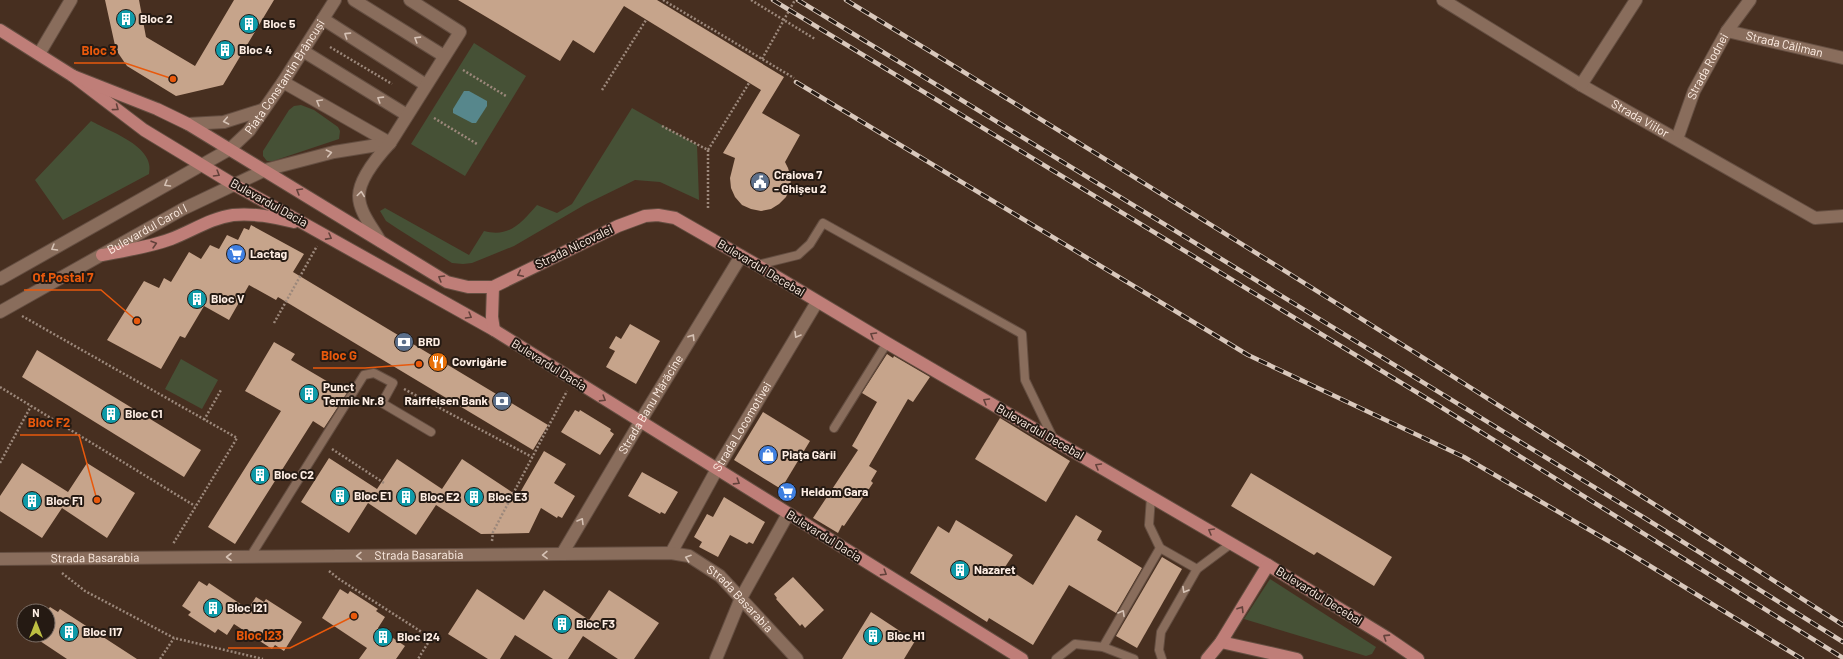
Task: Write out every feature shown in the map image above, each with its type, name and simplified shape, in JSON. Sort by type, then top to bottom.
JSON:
[{"type":"main road","name":"Bulevardul Dacia","points":[[0,30],[73,76],[144,130],[233,184],[307,224],[494,330],[1022,659]]},
{"type":"main road","name":"Bulevardul Dacia","points":[[73,76],[157,109],[188,124],[447,282],[468,287],[493,287]]},
{"type":"main road","points":[[102,255],[137,248],[170,239],[220,218],[234,215],[260,214],[307,224]]},
{"type":"main road","name":"Bulevardul Decebal","points":[[658,215],[675,218],[757,265],[887,344],[1232,543],[1386,637],[1418,659]]},
{"type":"main road","name":"Strada Nicovalei","points":[[493,287],[618,226],[645,216],[658,215]]},
{"type":"main road","points":[[493,287],[492,317],[494,330]]},
{"type":"main road","points":[[1207,659],[1221,642],[1268,565]]},
{"type":"main road","points":[[1221,642],[1297,659]]},
{"type":"street","points":[[39,54],[71,0]]},
{"type":"street","name":"Piața Constantin Brâncuși","points":[[200,164],[230,149],[249,132],[335,0]]},
{"type":"street","points":[[354,0],[444,56]]},
{"type":"street","points":[[380,241],[366,218],[359,196],[366,174],[390,143],[460,32],[410,0]]},
{"type":"street","name":"Strada Viilor","points":[[1442,0],[1581,85],[1816,218],[1843,216]]},
{"type":"street","points":[[1581,85],[1636,0]]},
{"type":"street","name":"Strada Rodnei","points":[[1677,139],[1694,91],[1727,31],[1750,0]]},
{"type":"street","points":[[323,19],[426,85]]},
{"type":"street","name":"Strada Căliman","points":[[1727,31],[1843,58]]},
{"type":"street","points":[[303,51],[407,115]]},
{"type":"street","points":[[283,82],[390,143]]},
{"type":"street","points":[[188,124],[224,122],[262,110]]},
{"type":"street","points":[[265,170],[334,152],[390,143]]},
{"type":"street","points":[[0,279],[200,164]]},
{"type":"street","name":"Bulevardul Carol I","points":[[4,310],[182,209],[265,170]]},
{"type":"street","name":"Strada Banu Mărăcine","points":[[562,554],[741,256]]},
{"type":"street","name":"Strada Locomotivei","points":[[671,554],[717,469],[817,302]]},
{"type":"street","points":[[716,659],[740,598],[788,514]]},
{"type":"street","name":"Strada Basarabia","points":[[0,559],[562,554],[671,554],[689,556],[720,576],[797,659]]},
{"type":"lane","points":[[757,265],[798,255],[810,244],[823,223],[1022,334],[1025,380],[1055,441]]},
{"type":"lane","points":[[834,428],[887,344]]},
{"type":"lane","points":[[250,557],[364,374],[374,372],[393,383],[382,403],[431,432]]},
{"type":"lane","points":[[1152,497],[1149,525],[1160,548],[1197,570]]},
{"type":"lane","points":[[1162,659],[1159,650],[1161,632],[1197,570],[1232,543]]},
{"type":"lane","points":[[1103,647],[1160,548]]},
{"type":"lane","points":[[1056,659],[1075,644],[1103,647],[1134,659]]},
{"type":"path","points":[[663,0],[794,78]]},
{"type":"path","points":[[751,0],[815,39]]},
{"type":"path","points":[[762,58],[795,0]]},
{"type":"path","points":[[602,90],[646,20]]},
{"type":"path","points":[[330,46],[392,84]]},
{"type":"path","points":[[462,70],[506,96]]},
{"type":"path","points":[[708,210],[708,150],[749,83]]},
{"type":"path","points":[[434,118],[477,144]]},
{"type":"path","points":[[662,126],[708,150]]},
{"type":"path","points":[[274,323],[324,234]]},
{"type":"path","points":[[4,310],[237,438],[164,558]]},
{"type":"path","points":[[492,555],[493,532],[573,380]]},
{"type":"path","points":[[393,383],[532,458]]},
{"type":"path","points":[[0,387],[195,506]]},
{"type":"path","points":[[204,420],[221,390]]},
{"type":"path","points":[[0,462],[31,406]]},
{"type":"path","points":[[322,442],[384,482]]},
{"type":"path","points":[[312,557],[339,579],[431,638],[418,659]]},
{"type":"path","points":[[42,558],[85,590],[174,638],[263,659]]},
{"type":"path","points":[[160,659],[174,638]]},
{"type":"green space","points":[[474,43],[526,76],[465,176],[411,144]]},
{"type":"green space","points":[[301,105],[314,110],[338,127],[340,131],[339,139],[273,161],[267,161],[263,156],[263,151],[289,110],[294,106]]},
{"type":"green space","points":[[632,108],[697,145],[699,200],[660,182],[635,180],[586,204],[514,246],[472,263],[463,264],[452,263],[398,229],[386,221],[380,211],[385,208],[469,255],[484,231],[493,233],[501,232],[515,227],[537,205],[557,213],[572,204]]},
{"type":"green space","points":[[91,121],[120,135],[139,148],[146,156],[149,164],[149,174],[63,220],[35,180]]},
{"type":"green space","points":[[181,359],[218,380],[202,409],[165,389]]},
{"type":"green space","points":[[1270,579],[1376,647],[1372,654],[1366,656],[1244,619]]},
{"type":"water","points":[[464,91],[469,91],[487,101],[487,106],[476,123],[472,123],[453,113],[453,109]]},
{"type":"building","points":[[105,0],[139,0],[146,37],[195,66],[234,0],[274,0],[223,85],[176,96],[127,66],[116,50]]},
{"type":"building","points":[[458,0],[657,0],[784,77],[762,113],[800,135],[785,162],[791,178],[790,188],[786,197],[771,209],[761,211],[742,205],[735,197],[731,188],[730,178],[735,158],[723,153],[761,90],[624,6],[594,53],[573,40],[560,61]]},
{"type":"building","points":[[251,225],[304,254],[293,272],[548,425],[533,450],[278,297],[276,300],[249,285],[229,320],[204,306],[185,338],[180,336],[161,369],[107,340],[144,281],[159,288],[164,278],[171,282],[189,252],[201,259],[210,245],[219,249],[227,235],[238,240],[244,228],[249,230]]},
{"type":"building","points":[[630,324],[660,341],[636,384],[606,367],[615,351],[609,348],[616,336],[621,339]]},
{"type":"building","points":[[274,342],[295,354],[291,360],[347,393],[324,428],[313,421],[235,544],[208,527],[281,411],[245,391]]},
{"type":"building","name":"Bloc C1","points":[[37,350],[201,450],[184,477],[22,377]]},
{"type":"building","points":[[887,354],[893,358],[894,356],[930,377],[913,402],[908,399],[869,466],[877,471],[871,481],[873,483],[844,526],[842,525],[838,533],[813,518],[858,450],[852,446],[877,402],[862,393]]},
{"type":"building","points":[[575,410],[579,412],[580,410],[611,429],[610,431],[614,434],[600,455],[561,432]]},
{"type":"building","points":[[763,412],[810,441],[781,489],[734,460]]},
{"type":"building","points":[[1000,418],[1070,461],[1046,502],[975,459]]},
{"type":"building","points":[[544,451],[566,464],[554,483],[575,496],[562,518],[558,516],[557,518],[541,508],[529,533],[481,534],[436,505],[416,535],[368,503],[349,533],[301,502],[329,458],[377,489],[397,459],[442,489],[462,459],[518,496]]},
{"type":"building","points":[[22,463],[68,492],[87,463],[135,493],[107,538],[62,508],[42,538],[0,511],[0,496]]},
{"type":"building","points":[[642,472],[678,492],[665,514],[661,512],[660,514],[628,496]]},
{"type":"building","points":[[1251,473],[1392,557],[1374,586],[1317,552],[1314,555],[1231,506]]},
{"type":"building","points":[[724,497],[765,522],[753,544],[749,542],[747,544],[730,535],[718,557],[699,547],[702,542],[694,537],[707,514],[713,517]]},
{"type":"building","points":[[1076,515],[1102,531],[1097,540],[1142,568],[1116,613],[1069,585],[1033,645],[989,618],[987,622],[910,573],[938,526],[949,533],[956,520],[1013,555],[1005,567],[1033,585]]},
{"type":"building","points":[[1162,557],[1182,569],[1137,648],[1116,636]]},
{"type":"building","points":[[793,577],[824,610],[805,628],[802,624],[800,626],[776,599],[777,598],[774,594]]},
{"type":"building","points":[[199,581],[207,586],[209,583],[248,609],[256,597],[264,602],[266,599],[302,622],[284,651],[275,645],[272,649],[234,624],[227,635],[218,629],[215,633],[188,615],[191,612],[182,606]]},
{"type":"building","points":[[340,589],[348,594],[350,591],[378,609],[376,611],[385,617],[378,628],[405,646],[396,659],[359,659],[367,648],[322,618]]},
{"type":"building","points":[[477,589],[524,620],[544,590],[589,620],[609,590],[659,623],[634,659],[618,659],[583,636],[568,659],[553,659],[515,635],[500,659],[488,659],[448,634]]},
{"type":"building","name":"Bloc I17","points":[[60,609],[137,659],[67,659],[43,643],[56,643],[56,611],[58,612]]},
{"type":"building","name":"Bloc H1","points":[[871,612],[915,641],[904,659],[842,659]]},
{"type":"railway","points":[[773,0],[1436,404],[1843,658]]},
{"type":"railway","points":[[798,0],[1643,517],[1843,642]]},
{"type":"railway","points":[[846,0],[1097,154],[1346,310],[1843,625]]},
{"type":"railway","points":[[796,82],[1248,355],[1464,457],[1624,550],[1802,659]]},
{"type":"place","name":"Bloc 2","points":[[126,19]]},
{"type":"place","name":"Bloc 5","points":[[249,24]]},
{"type":"place","name":"Bloc 4","points":[[225,50]]},
{"type":"place","name":"Bloc 3","points":[[173,79]]},
{"type":"place","name":"Craiova 7 - Ghișeu 2","points":[[760,182]]},
{"type":"place","name":"Lactag","points":[[236,254]]},
{"type":"place","name":"Bloc V","points":[[197,299]]},
{"type":"place","name":"Of.Postal 7","points":[[137,321]]},
{"type":"place","name":"BRD","points":[[404,342]]},
{"type":"place","name":"Covrigărie","points":[[438,362]]},
{"type":"place","name":"Bloc G","points":[[419,364]]},
{"type":"place","name":"Punct Termic Nr.8","points":[[309,394]]},
{"type":"place","name":"Raiffeisen Bank","points":[[502,401]]},
{"type":"place","name":"Bloc C1","points":[[111,414]]},
{"type":"place","name":"Piața Gării","points":[[768,455]]},
{"type":"place","name":"Bloc C2","points":[[260,475]]},
{"type":"place","name":"Heldom Gara","points":[[787,492]]},
{"type":"place","name":"Bloc E1","points":[[340,496]]},
{"type":"place","name":"Bloc E2","points":[[406,497]]},
{"type":"place","name":"Bloc E3","points":[[474,497]]},
{"type":"place","name":"Bloc F2","points":[[97,500]]},
{"type":"place","name":"Bloc F1","points":[[32,501]]},
{"type":"place","name":"Nazaret","points":[[960,570]]},
{"type":"place","name":"Bloc I21","points":[[213,608]]},
{"type":"place","name":"Bloc I23","points":[[354,616]]},
{"type":"place","name":"Bloc F3","points":[[562,624]]},
{"type":"place","name":"Bloc I17","points":[[69,632]]},
{"type":"place","name":"Bloc H1","points":[[873,636]]},
{"type":"place","name":"Bloc I24","points":[[383,637]]}]
